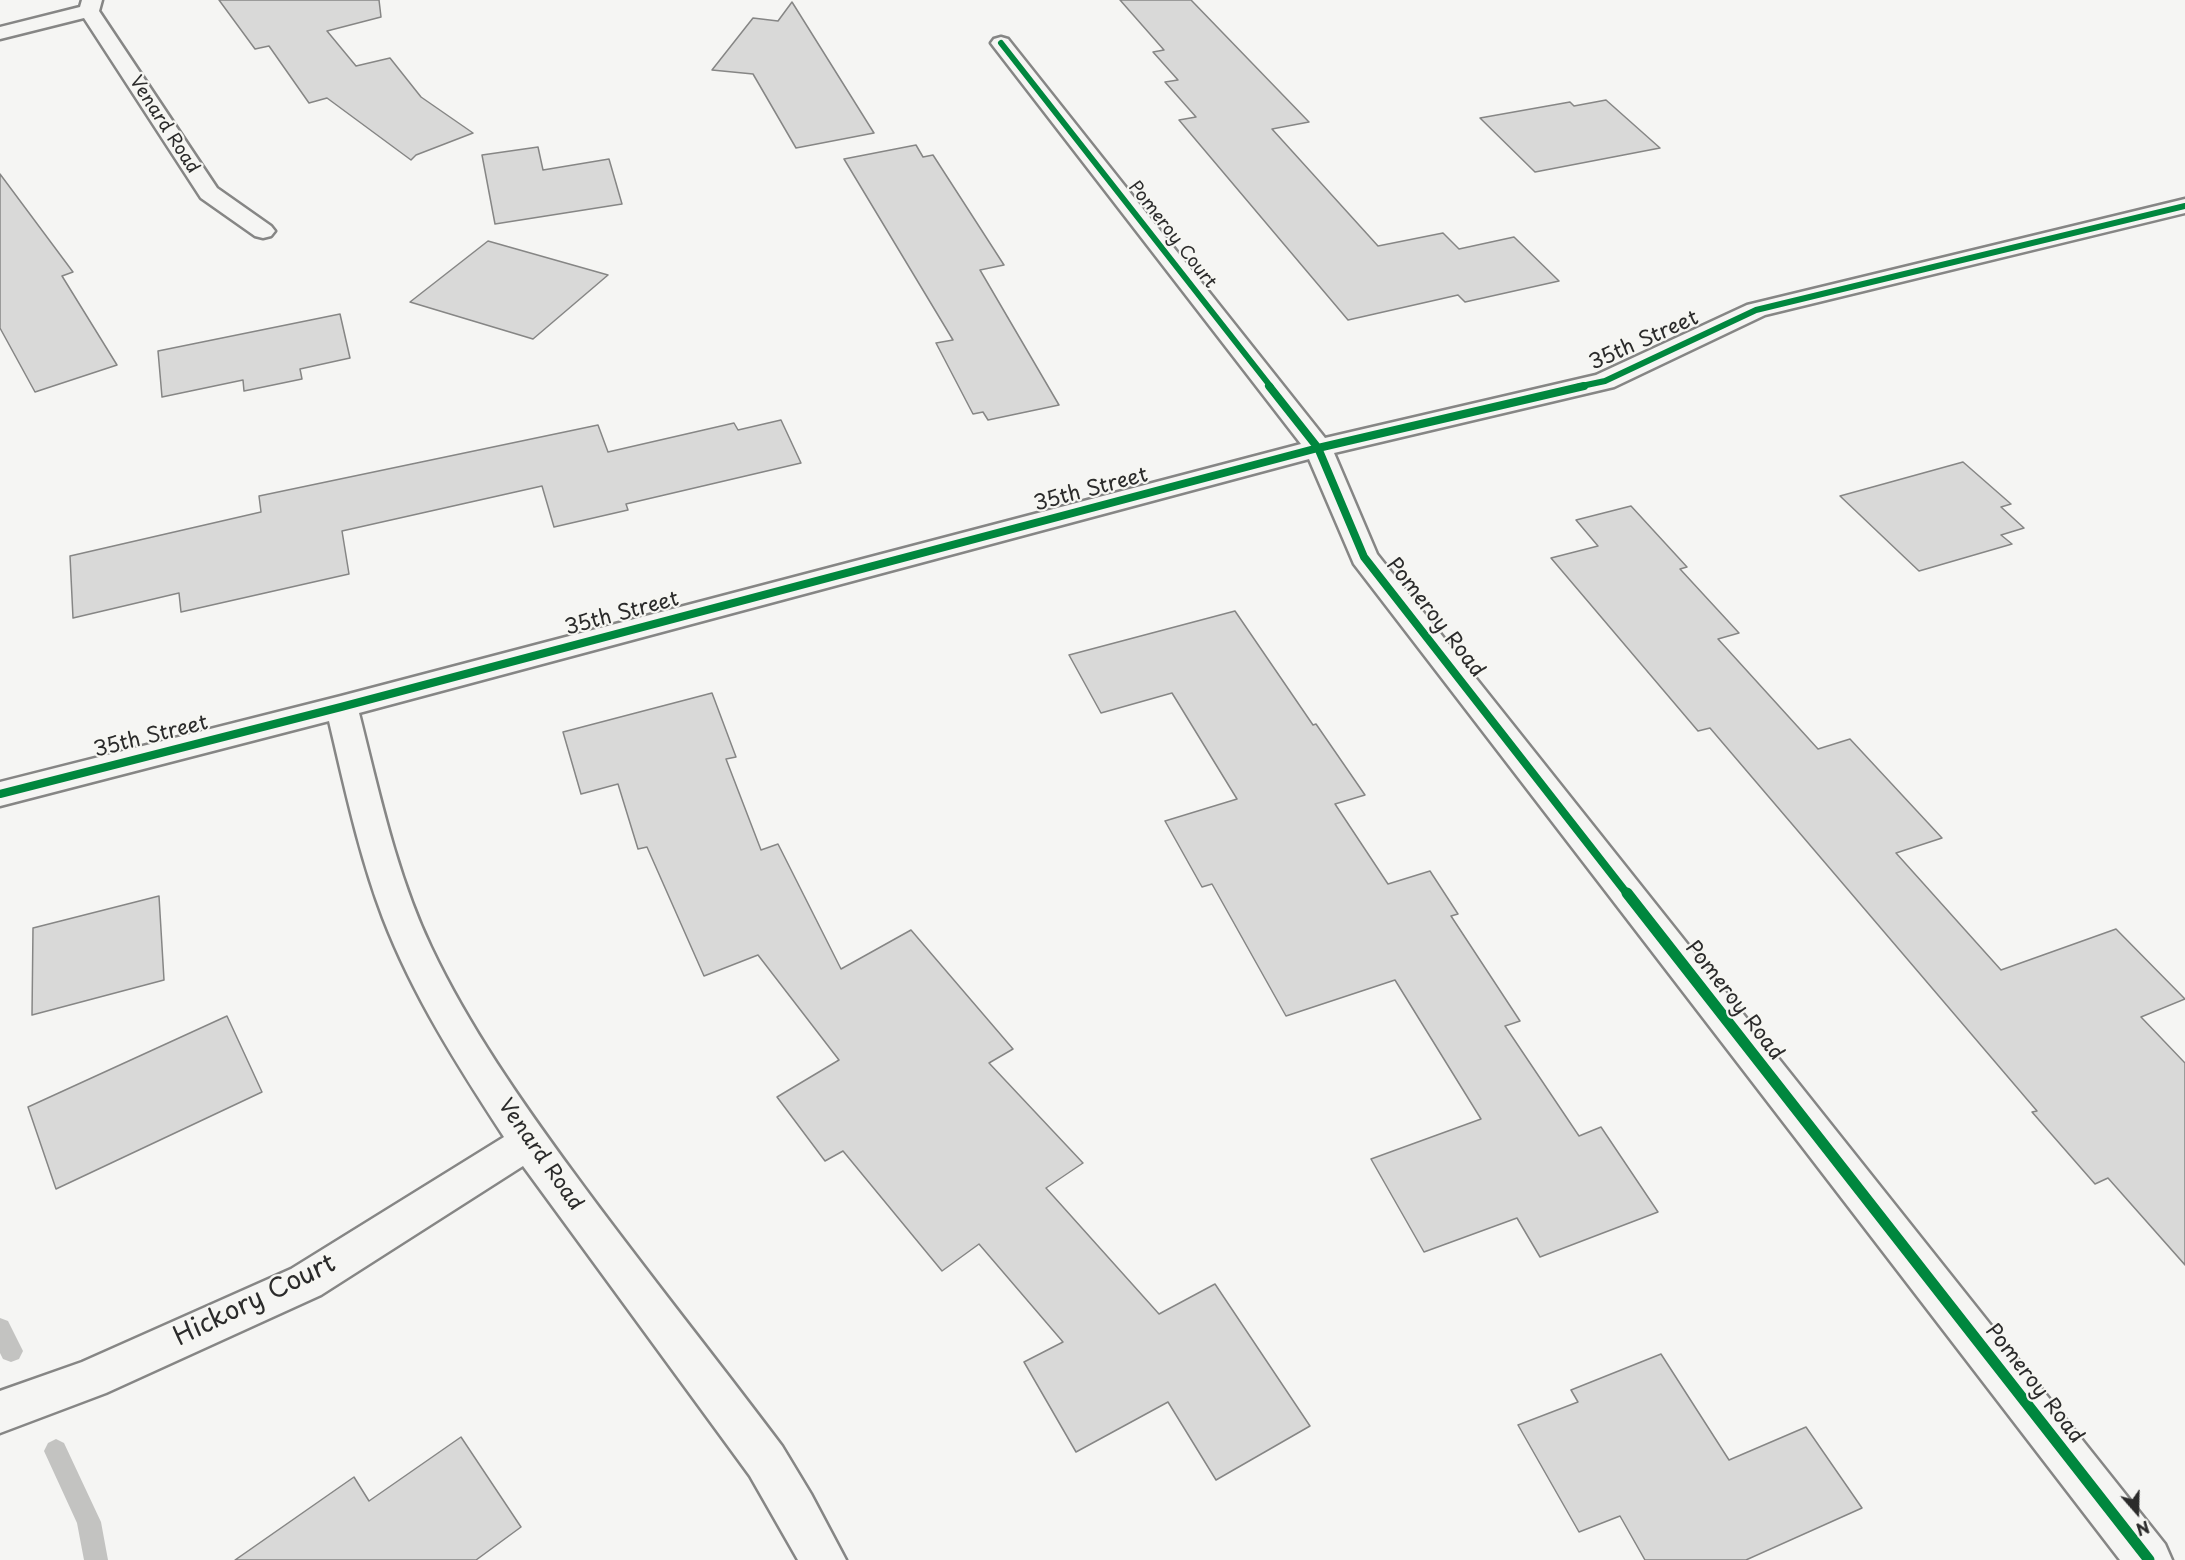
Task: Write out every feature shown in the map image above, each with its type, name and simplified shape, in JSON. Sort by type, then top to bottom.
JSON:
[{"type":"street","points":[[0,33],[91,5]]},
{"type":"street","name":"Venard Road","points":[[91,5],[209,193],[263,231]]},
{"type":"street","name":"Pomeroy Court","points":[[1001,43],[1318,448]]},
{"type":"street","name":"35th Street","points":[[0,794],[342,707],[1318,448],[1605,381],[1756,310],[2185,206]]},
{"type":"street","name":"Pomeroy Road","points":[[1318,448],[1364,556],[2149,1560]]},
{"type":"street","name":"Venard Road","points":[[342,707],[381,863],[413,947],[448,1017],[527,1143],[767,1463],[823,1560]]},
{"type":"street","name":"Hickory Court","points":[[0,1412],[91,1379],[306,1282],[527,1143]]},
{"type":"building","points":[[219,0],[379,0],[381,17],[327,31],[356,66],[390,58],[421,97],[473,133],[416,155],[411,160],[327,98],[309,103],[269,46],[255,49]]},
{"type":"building","points":[[1120,0],[1191,0],[1309,122],[1272,129],[1378,246],[1443,233],[1459,249],[1514,237],[1559,281],[1465,302],[1458,295],[1348,320],[1179,120],[1196,117],[1165,82],[1178,80],[1153,52],[1164,50]]},
{"type":"building","points":[[792,2],[874,133],[796,148],[753,74],[712,70],[753,18],[778,21]]},
{"type":"building","points":[[1606,100],[1660,148],[1535,172],[1480,118],[1570,102],[1574,106]]},
{"type":"building","points":[[916,145],[923,157],[933,155],[1004,265],[980,270],[1059,405],[988,420],[983,412],[973,414],[936,343],[953,340],[844,159]]},
{"type":"building","points":[[538,147],[543,170],[609,159],[622,204],[495,224],[482,155]]},
{"type":"building","points":[[0,174],[73,272],[62,276],[117,365],[35,392],[0,328]]},
{"type":"building","points":[[488,241],[608,275],[533,339],[410,302]]},
{"type":"building","points":[[340,314],[350,358],[300,369],[302,379],[244,391],[243,380],[162,397],[158,351]]},
{"type":"building","points":[[781,420],[801,463],[626,504],[628,510],[554,527],[542,486],[342,531],[349,574],[181,612],[179,593],[73,618],[70,556],[261,512],[259,496],[598,425],[608,452],[734,423],[738,430]]},
{"type":"building","points":[[1963,462],[2011,504],[2001,507],[2024,528],[2001,535],[2012,544],[1919,571],[1840,496]]},
{"type":"building","points":[[1631,506],[1687,567],[1680,569],[1739,633],[1718,639],[1818,749],[1850,739],[1942,838],[1896,853],[2001,970],[2116,929],[2185,999],[2141,1017],[2185,1063],[2185,1265],[2108,1178],[2095,1184],[2032,1112],[2037,1111],[1710,728],[1698,731],[1551,558],[1598,546],[1576,520]]},
{"type":"building","points":[[1235,611],[1313,725],[1316,724],[1365,795],[1335,804],[1388,884],[1430,871],[1458,914],[1451,916],[1520,1021],[1505,1026],[1579,1136],[1601,1127],[1658,1212],[1540,1257],[1517,1218],[1424,1252],[1371,1159],[1481,1119],[1395,980],[1286,1016],[1212,884],[1202,887],[1165,821],[1237,799],[1172,693],[1101,713],[1069,655]]},
{"type":"building","points":[[712,693],[736,757],[726,759],[761,850],[778,844],[841,969],[911,930],[1013,1049],[989,1063],[1083,1163],[1046,1188],[1159,1314],[1215,1284],[1310,1426],[1216,1480],[1168,1402],[1076,1452],[1024,1362],[1063,1342],[979,1244],[942,1271],[843,1151],[825,1161],[777,1097],[839,1060],[758,955],[704,976],[647,847],[638,849],[618,784],[581,794],[563,732]]},
{"type":"building","points":[[159,896],[164,980],[32,1015],[33,928]]},
{"type":"building","points":[[227,1016],[262,1092],[56,1189],[28,1107]]},
{"type":"building","points":[[1661,1354],[1729,1460],[1806,1427],[1862,1508],[1746,1560],[1645,1560],[1620,1516],[1579,1532],[1518,1425],[1578,1402],[1571,1390]]},
{"type":"building","points":[[461,1437],[521,1527],[476,1560],[235,1560],[354,1477],[369,1501]]},
{"type":"waterway","points":[[0,1329],[11,1351]]},
{"type":"waterway","points":[[56,1451],[89,1522],[96,1560]]},
{"type":"cycle path","points":[[1001,43],[1318,448],[1364,557],[2149,1560]]},
{"type":"cycle path","points":[[0,794],[341,707],[1318,448],[1605,381],[1756,310],[2185,206]]}]
